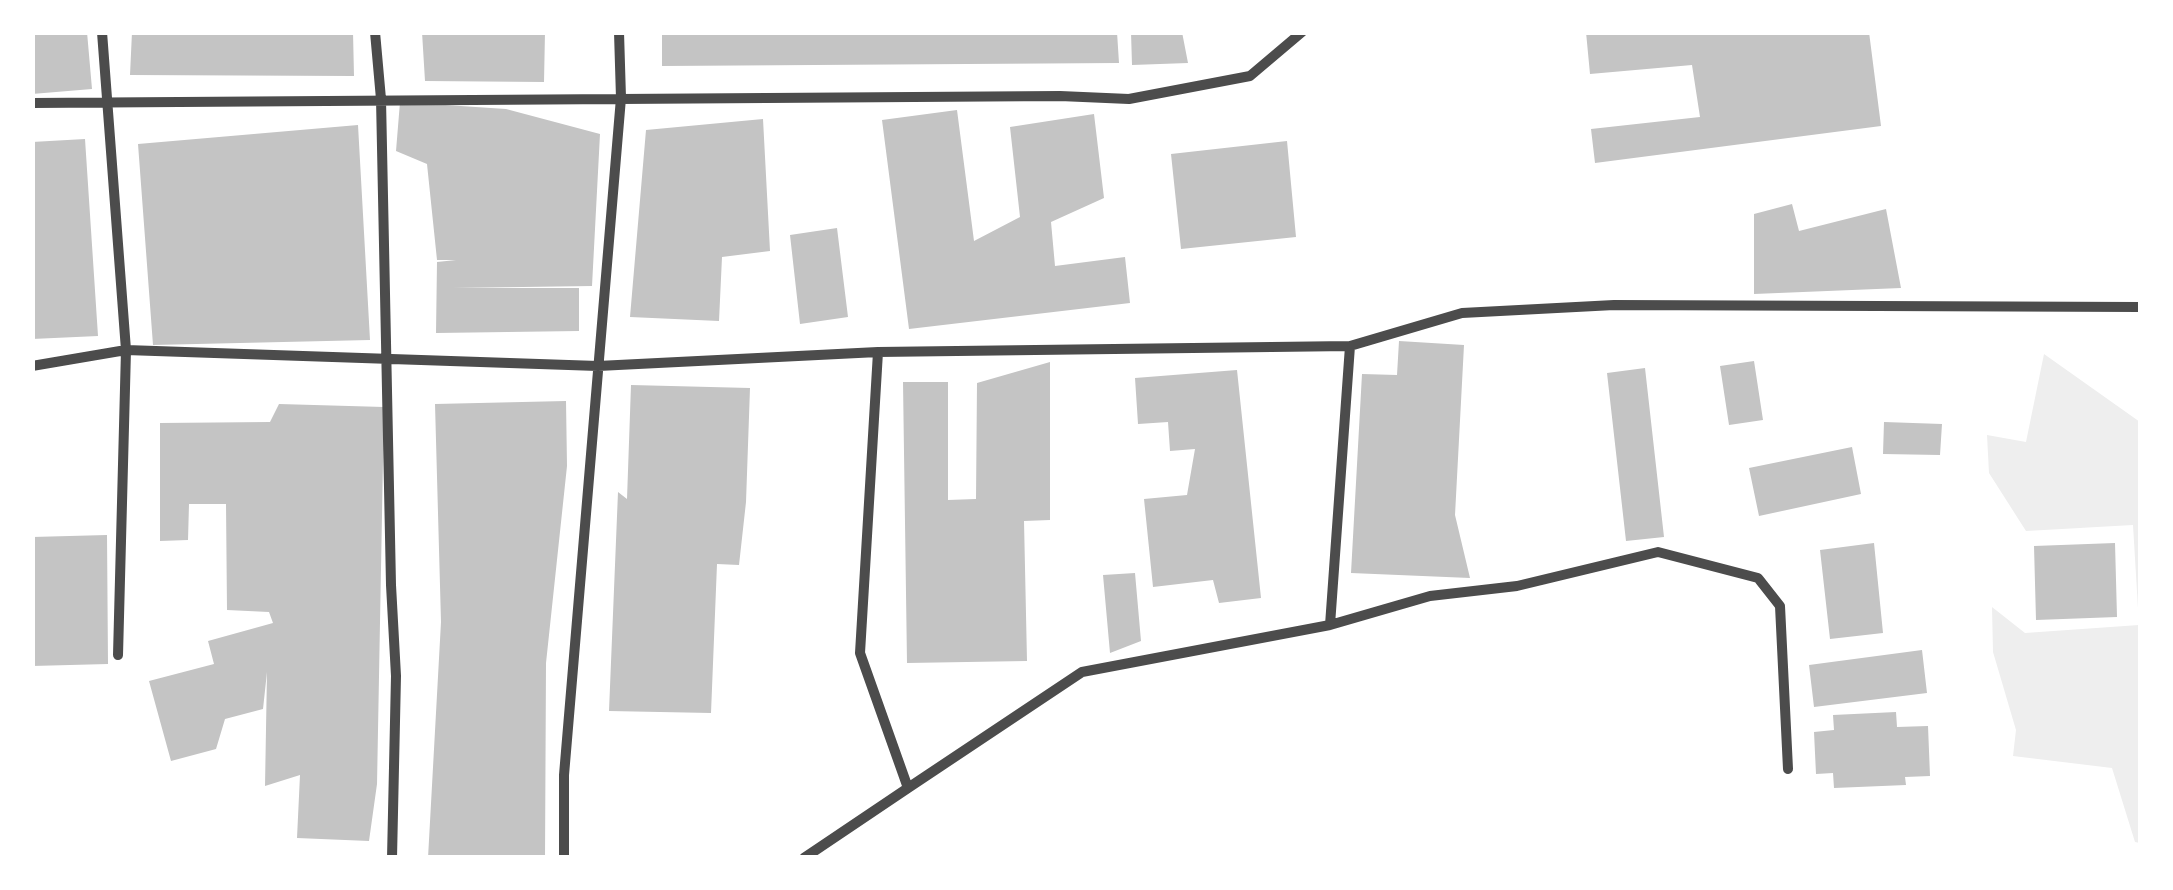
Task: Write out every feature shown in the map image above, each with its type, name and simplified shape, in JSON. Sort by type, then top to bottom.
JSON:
[{"type":"street","points":[[102,32],[126,350],[118,655]]},
{"type":"street","points":[[376,32],[396,676],[392,858]]},
{"type":"street","points":[[564,858],[564,775],[621,98],[620,32]]},
{"type":"street","points":[[32,103],[1060,96],[1129,99],[1250,76],[1302,32]]},
{"type":"street","points":[[32,366],[126,350],[598,366],[878,352],[1350,346],[1462,313],[1614,305],[2140,307]]},
{"type":"street","points":[[1330,625],[1350,346]]},
{"type":"street","points":[[878,352],[860,653],[908,788]]},
{"type":"street","points":[[804,858],[1082,672],[1330,625],[1430,596],[1517,586],[1658,552],[1758,578],[1780,606],[1788,770]]},
{"type":"shaded area","points":[[2044,354],[2140,422],[2140,843],[2135,842],[2112,768],[2013,756],[2016,730],[1993,652],[1992,607],[2025,633],[2139,625],[2133,525],[2026,531],[1989,473],[1987,435],[2026,442]]},
{"type":"building","points":[[32,32],[87,32],[92,89],[32,94]]},
{"type":"building","points":[[132,32],[353,32],[354,76],[130,75]]},
{"type":"building","points":[[422,32],[545,32],[544,82],[425,81]]},
{"type":"building","points":[[662,32],[1117,32],[1119,63],[662,66]]},
{"type":"building","points":[[1131,32],[1182,32],[1188,63],[1132,65]]},
{"type":"building","points":[[1586,32],[1869,32],[1881,126],[1595,163],[1591,129],[1700,117],[1692,65],[1590,74]]},
{"type":"building","points":[[400,102],[506,109],[600,134],[592,286],[453,288],[579,288],[579,331],[436,333],[437,262],[456,260],[437,260],[427,164],[396,151]]},
{"type":"building","points":[[957,110],[974,241],[1020,217],[1010,127],[1094,114],[1104,198],[1051,222],[1055,266],[1125,257],[1130,303],[909,329],[882,120]]},
{"type":"building","points":[[763,119],[770,251],[722,257],[719,321],[630,317],[646,130]]},
{"type":"building","points":[[358,125],[370,340],[153,345],[138,144]]},
{"type":"building","points":[[85,139],[98,336],[32,339],[32,142]]},
{"type":"building","points":[[1287,141],[1296,237],[1181,249],[1171,154]]},
{"type":"building","points":[[1792,204],[1799,231],[1886,209],[1901,288],[1754,294],[1754,214]]},
{"type":"building","points":[[837,228],[848,317],[800,324],[790,235]]},
{"type":"building","points":[[1399,341],[1464,345],[1455,515],[1470,578],[1351,573],[1362,374],[1397,375]]},
{"type":"building","points":[[1754,361],[1763,420],[1729,425],[1720,366]]},
{"type":"building","points":[[1050,362],[1050,520],[1024,521],[1027,661],[907,663],[903,382],[948,382],[948,500],[976,499],[977,383]]},
{"type":"building","points":[[1645,368],[1664,537],[1626,541],[1607,373]]},
{"type":"building","points":[[1237,370],[1261,598],[1219,603],[1213,580],[1153,587],[1144,499],[1187,495],[1195,449],[1170,451],[1168,422],[1138,424],[1135,378]]},
{"type":"building","points":[[631,385],[750,388],[746,502],[739,565],[717,564],[711,713],[609,711],[618,492],[627,499]]},
{"type":"building","points":[[566,401],[567,466],[546,663],[545,858],[428,858],[441,622],[435,404]]},
{"type":"building","points":[[279,404],[384,407],[377,784],[369,841],[297,838],[300,775],[265,786],[267,672],[263,709],[225,719],[216,749],[171,761],[149,681],[214,664],[208,641],[273,623],[269,612],[227,610],[226,504],[189,504],[188,540],[160,541],[160,423],[270,422]]},
{"type":"building","points":[[1884,422],[1942,424],[1940,455],[1883,454]]},
{"type":"building","points":[[1852,447],[1861,494],[1759,516],[1749,468]]},
{"type":"building","points":[[107,535],[108,664],[32,666],[32,537]]},
{"type":"building","points":[[1874,543],[1883,633],[1830,639],[1820,550]]},
{"type":"building","points":[[2115,543],[2117,617],[2036,620],[2034,546]]},
{"type":"building","points":[[1135,573],[1141,641],[1110,653],[1103,575]]},
{"type":"building","points":[[1922,650],[1927,693],[1814,707],[1809,665]]},
{"type":"building","points":[[1896,712],[1897,727],[1928,726],[1930,776],[1905,777],[1906,785],[1834,788],[1833,773],[1816,774],[1814,732],[1834,730],[1833,715]]}]
